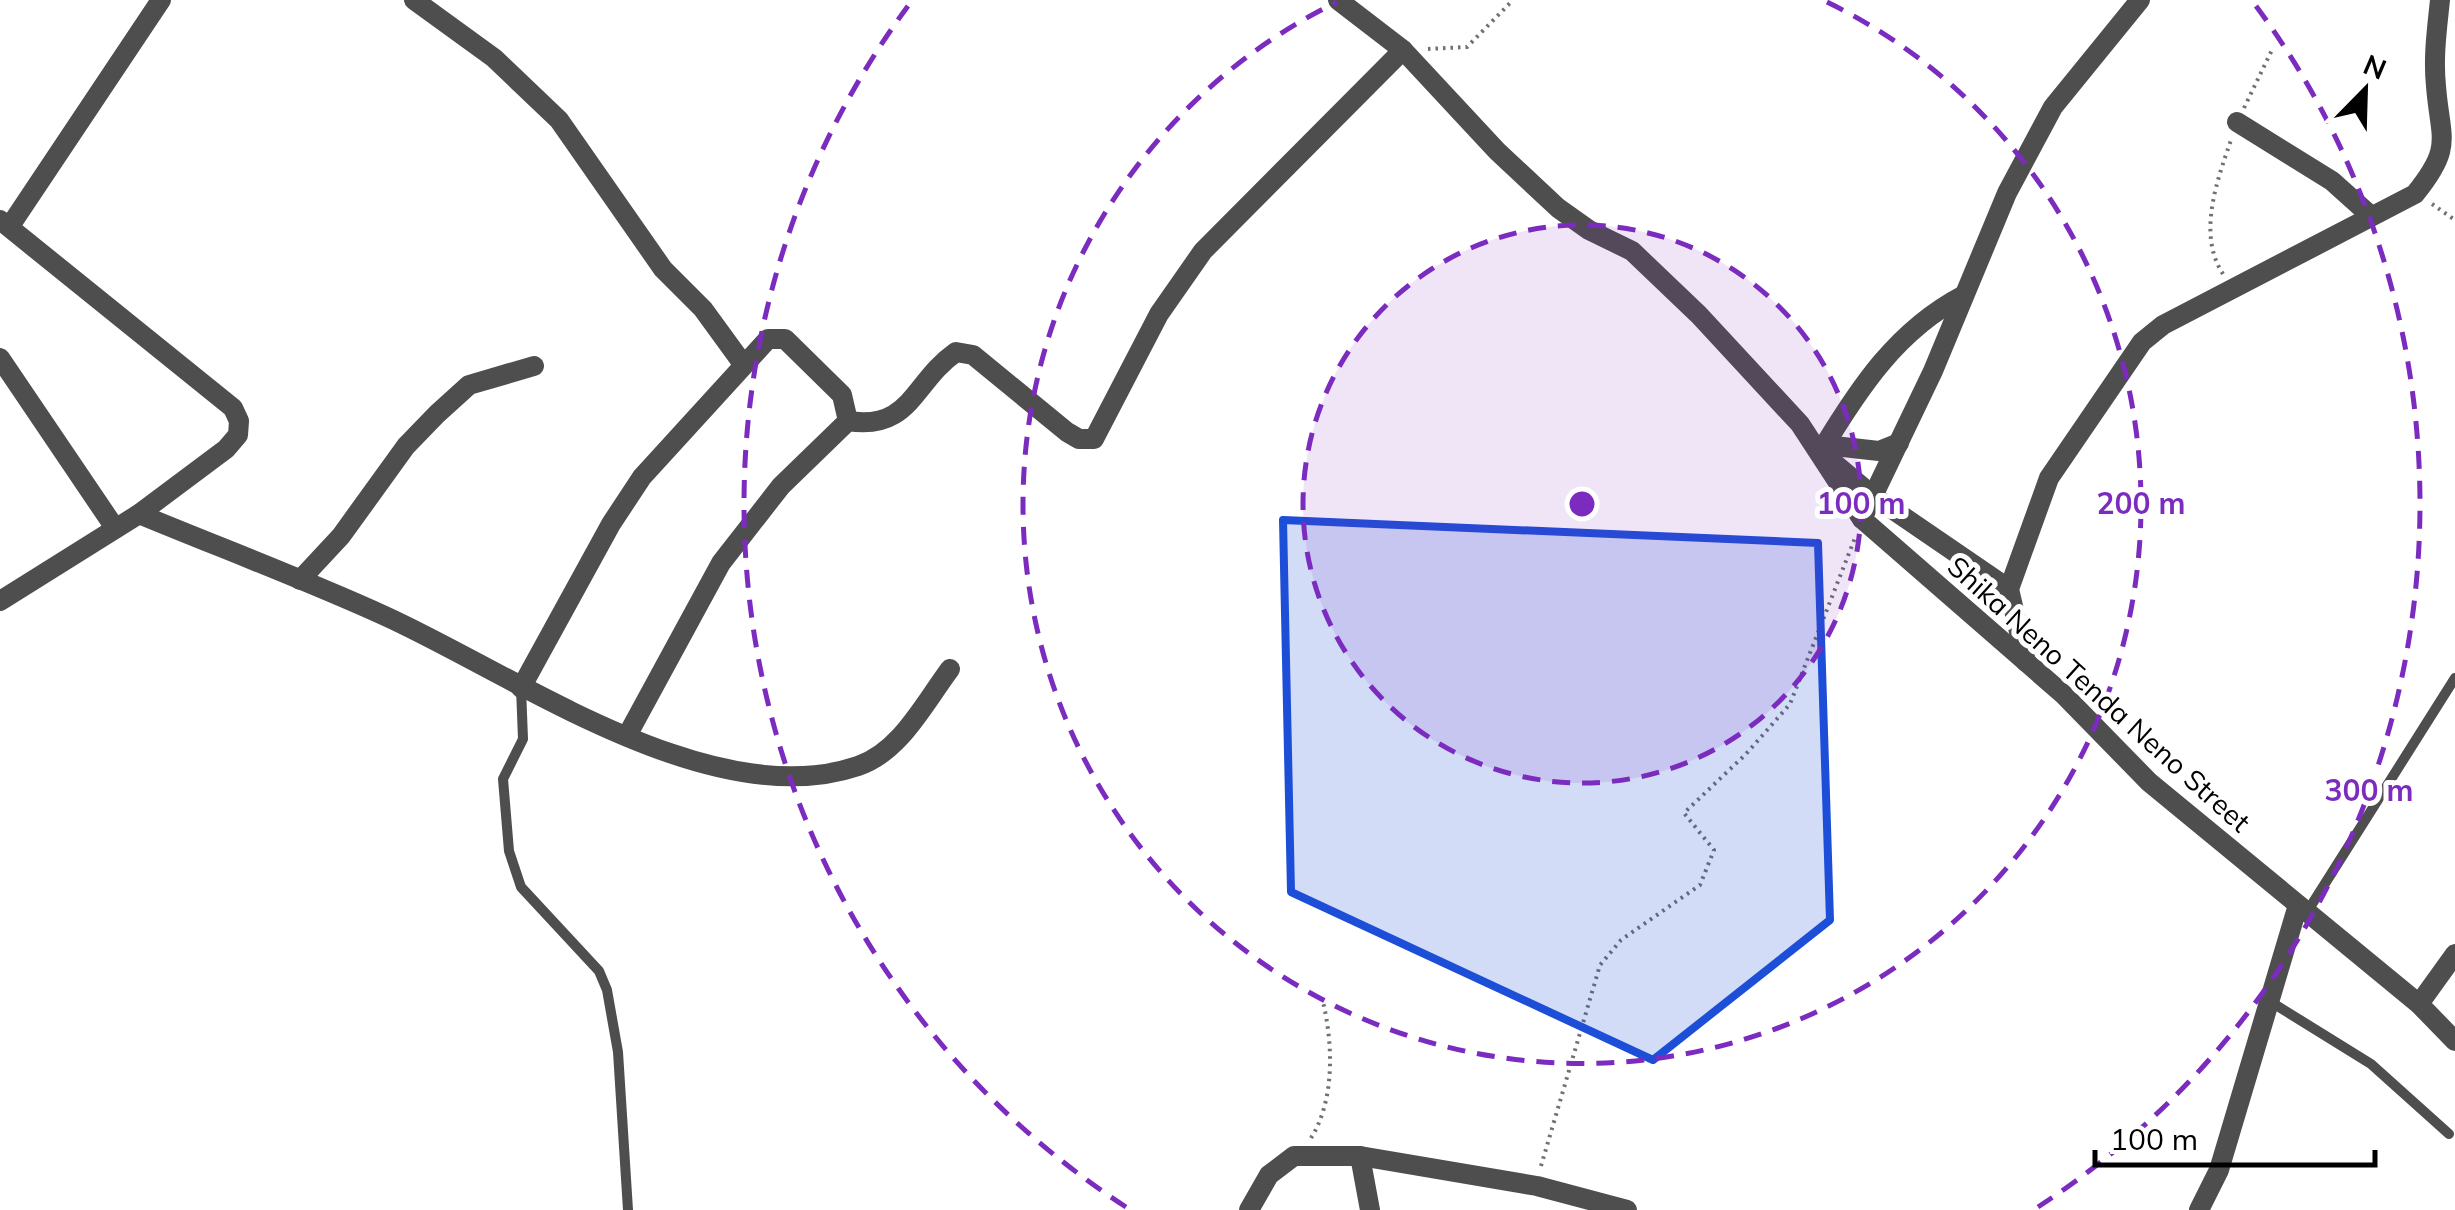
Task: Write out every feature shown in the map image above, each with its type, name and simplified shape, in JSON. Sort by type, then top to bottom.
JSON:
[{"type":"street","points":[[0,601],[139,514],[226,449],[238,435],[239,420],[233,408],[5,224],[161,0]]},
{"type":"street","points":[[414,0],[494,58],[559,120],[664,269],[703,309],[743,364]]},
{"type":"street","name":"Shika Neno Tenda Neno Street","points":[[1338,0],[1403,50],[1496,151],[1558,208],[1588,230],[1632,251],[1700,314],[1819,445],[1862,519],[2026,662],[2149,782],[2418,1004],[2455,1041]]},
{"type":"street","points":[[1862,519],[1899,444],[2007,194],[2052,107],[2140,0]]},
{"type":"street","points":[[2026,662],[2009,589],[2050,478],[2142,342],[2163,325],[2415,194],[2434,171],[2444,131],[2434,54],[2440,0]]},
{"type":"street","points":[[628,734],[722,564],[781,486],[848,420],[880,423],[898,414],[956,352],[973,355],[1067,432],[1079,439],[1094,439],[1159,314],[1203,251],[1403,50]]},
{"type":"street","points":[[2237,122],[2332,181],[2371,216]]},
{"type":"street","points":[[1819,445],[1880,360],[1932,312],[1964,295]]},
{"type":"street","points":[[521,688],[610,524],[642,477],[768,339],[786,339],[842,395],[848,420]]},
{"type":"street","points":[[0,358],[116,528]]},
{"type":"street","points":[[300,580],[341,536],[406,446],[448,404],[469,386],[534,366]]},
{"type":"street","points":[[1819,445],[1879,451],[1899,444]]},
{"type":"street","points":[[1819,445],[1872,496],[2009,589]]},
{"type":"street","points":[[139,514],[388,617],[521,688],[628,734],[698,762],[770,777],[856,767],[886,754],[950,669]]},
{"type":"street","points":[[2199,1210],[2219,1170],[2302,909]]},
{"type":"street","points":[[2418,1004],[2455,954]]},
{"type":"street","points":[[1249,1210],[1269,1175],[1294,1156],[1360,1156],[1538,1186],[1627,1210]]},
{"type":"street","points":[[1360,1156],[1370,1210]]},
{"type":"lane","points":[[2302,909],[2455,678]]},
{"type":"lane","points":[[521,688],[522,739],[503,779],[509,851],[521,887],[599,972],[606,990],[618,1052],[628,1210]]},
{"type":"lane","points":[[2271,1002],[2371,1064],[2449,1134]]},
{"type":"path","points":[[1403,50],[1467,47],[1513,0]]},
{"type":"path","points":[[2233,291],[2214,262],[2210,241],[2216,187],[2237,122],[2272,50]]},
{"type":"path","points":[[2415,194],[2455,220]]},
{"type":"path","points":[[1538,1186],[1600,965],[1621,940],[1700,885],[1708,873],[1714,850],[1684,813],[1790,704],[1862,519]]},
{"type":"path","points":[[1294,1156],[1320,1123],[1329,1084],[1329,1029],[1322,1002]]},
{"type":"highlighted area","points":[[1283,520],[1818,543],[1830,920],[1653,1060],[1291,892]]}]
